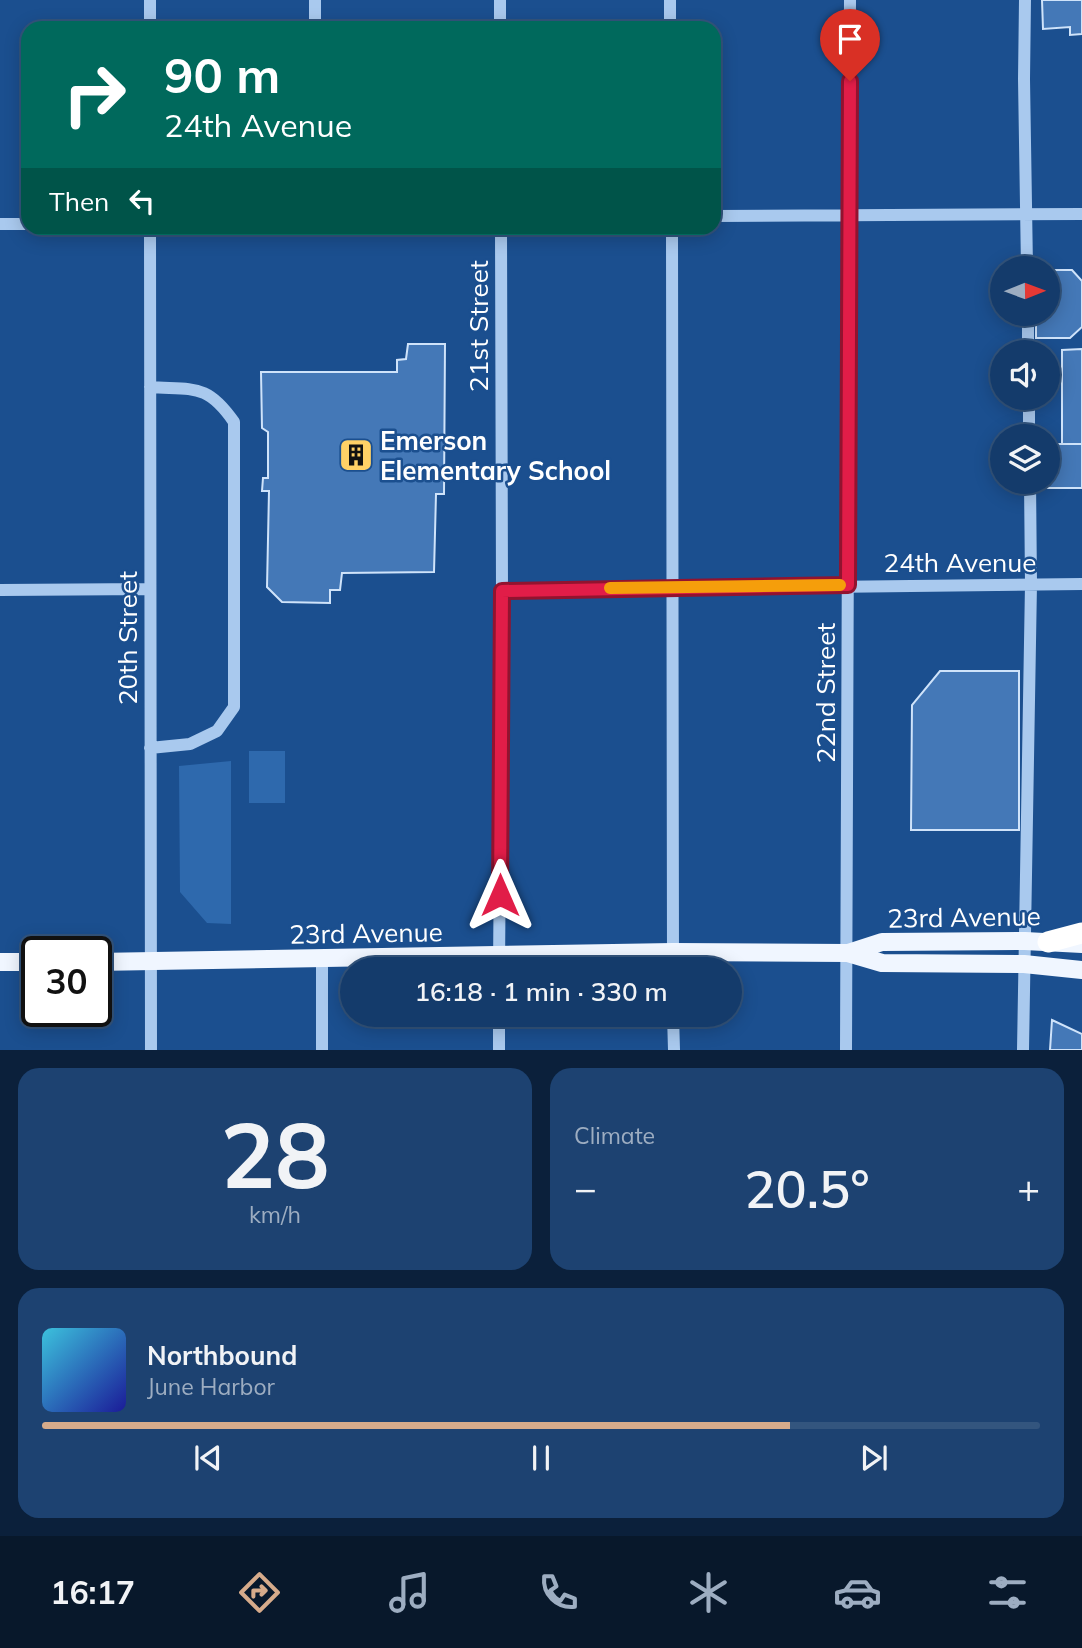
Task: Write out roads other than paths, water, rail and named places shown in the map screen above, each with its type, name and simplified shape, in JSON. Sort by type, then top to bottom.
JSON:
[{"type":"highway","points":[[1048,942],[1082,933]]},
{"type":"main road","name":"23rd Avenue","points":[[742,958],[848,953],[882,942],[1025,941],[1082,944]]},
{"type":"main road","name":"23rd Avenue","points":[[848,953],[881,963],[1024,964],[1082,970]]},
{"type":"main road","name":"23rd Avenue","points":[[112,962],[340,960]]},
{"type":"main road","points":[[0,962],[21,962]]},
{"type":"street","points":[[150,0],[150,21]]},
{"type":"street","points":[[315,0],[315,21]]},
{"type":"street","points":[[500,0],[500,21]]},
{"type":"street","points":[[670,0],[670,21]]},
{"type":"street","name":"22nd Street","points":[[846,1049],[850,0]]},
{"type":"street","points":[[1025,0],[1027,256]]},
{"type":"street","points":[[721,216],[1082,214]]},
{"type":"street","points":[[0,224],[21,224]]},
{"type":"street","name":"20th Street","points":[[150,235],[151,1049]]},
{"type":"street","name":"21st Street","points":[[499,957],[501,235]]},
{"type":"street","points":[[672,235],[673,957]]},
{"type":"street","points":[[150,387],[199,390],[219,401],[234,422],[234,490],[233,707],[217,731],[190,744],[150,748]]},
{"type":"street","points":[[1023,1049],[1030,494]]},
{"type":"street","name":"24th Avenue","points":[[502,591],[1082,584]]},
{"type":"street","points":[[0,590],[150,589]]},
{"type":"street","points":[[322,1049],[323,960]]},
{"type":"street","points":[[499,1027],[499,1049]]},
{"type":"street","points":[[673,1027],[674,1049]]},
{"type":"place","name":"Emerson Elementary School","points":[[356,455]]}]
